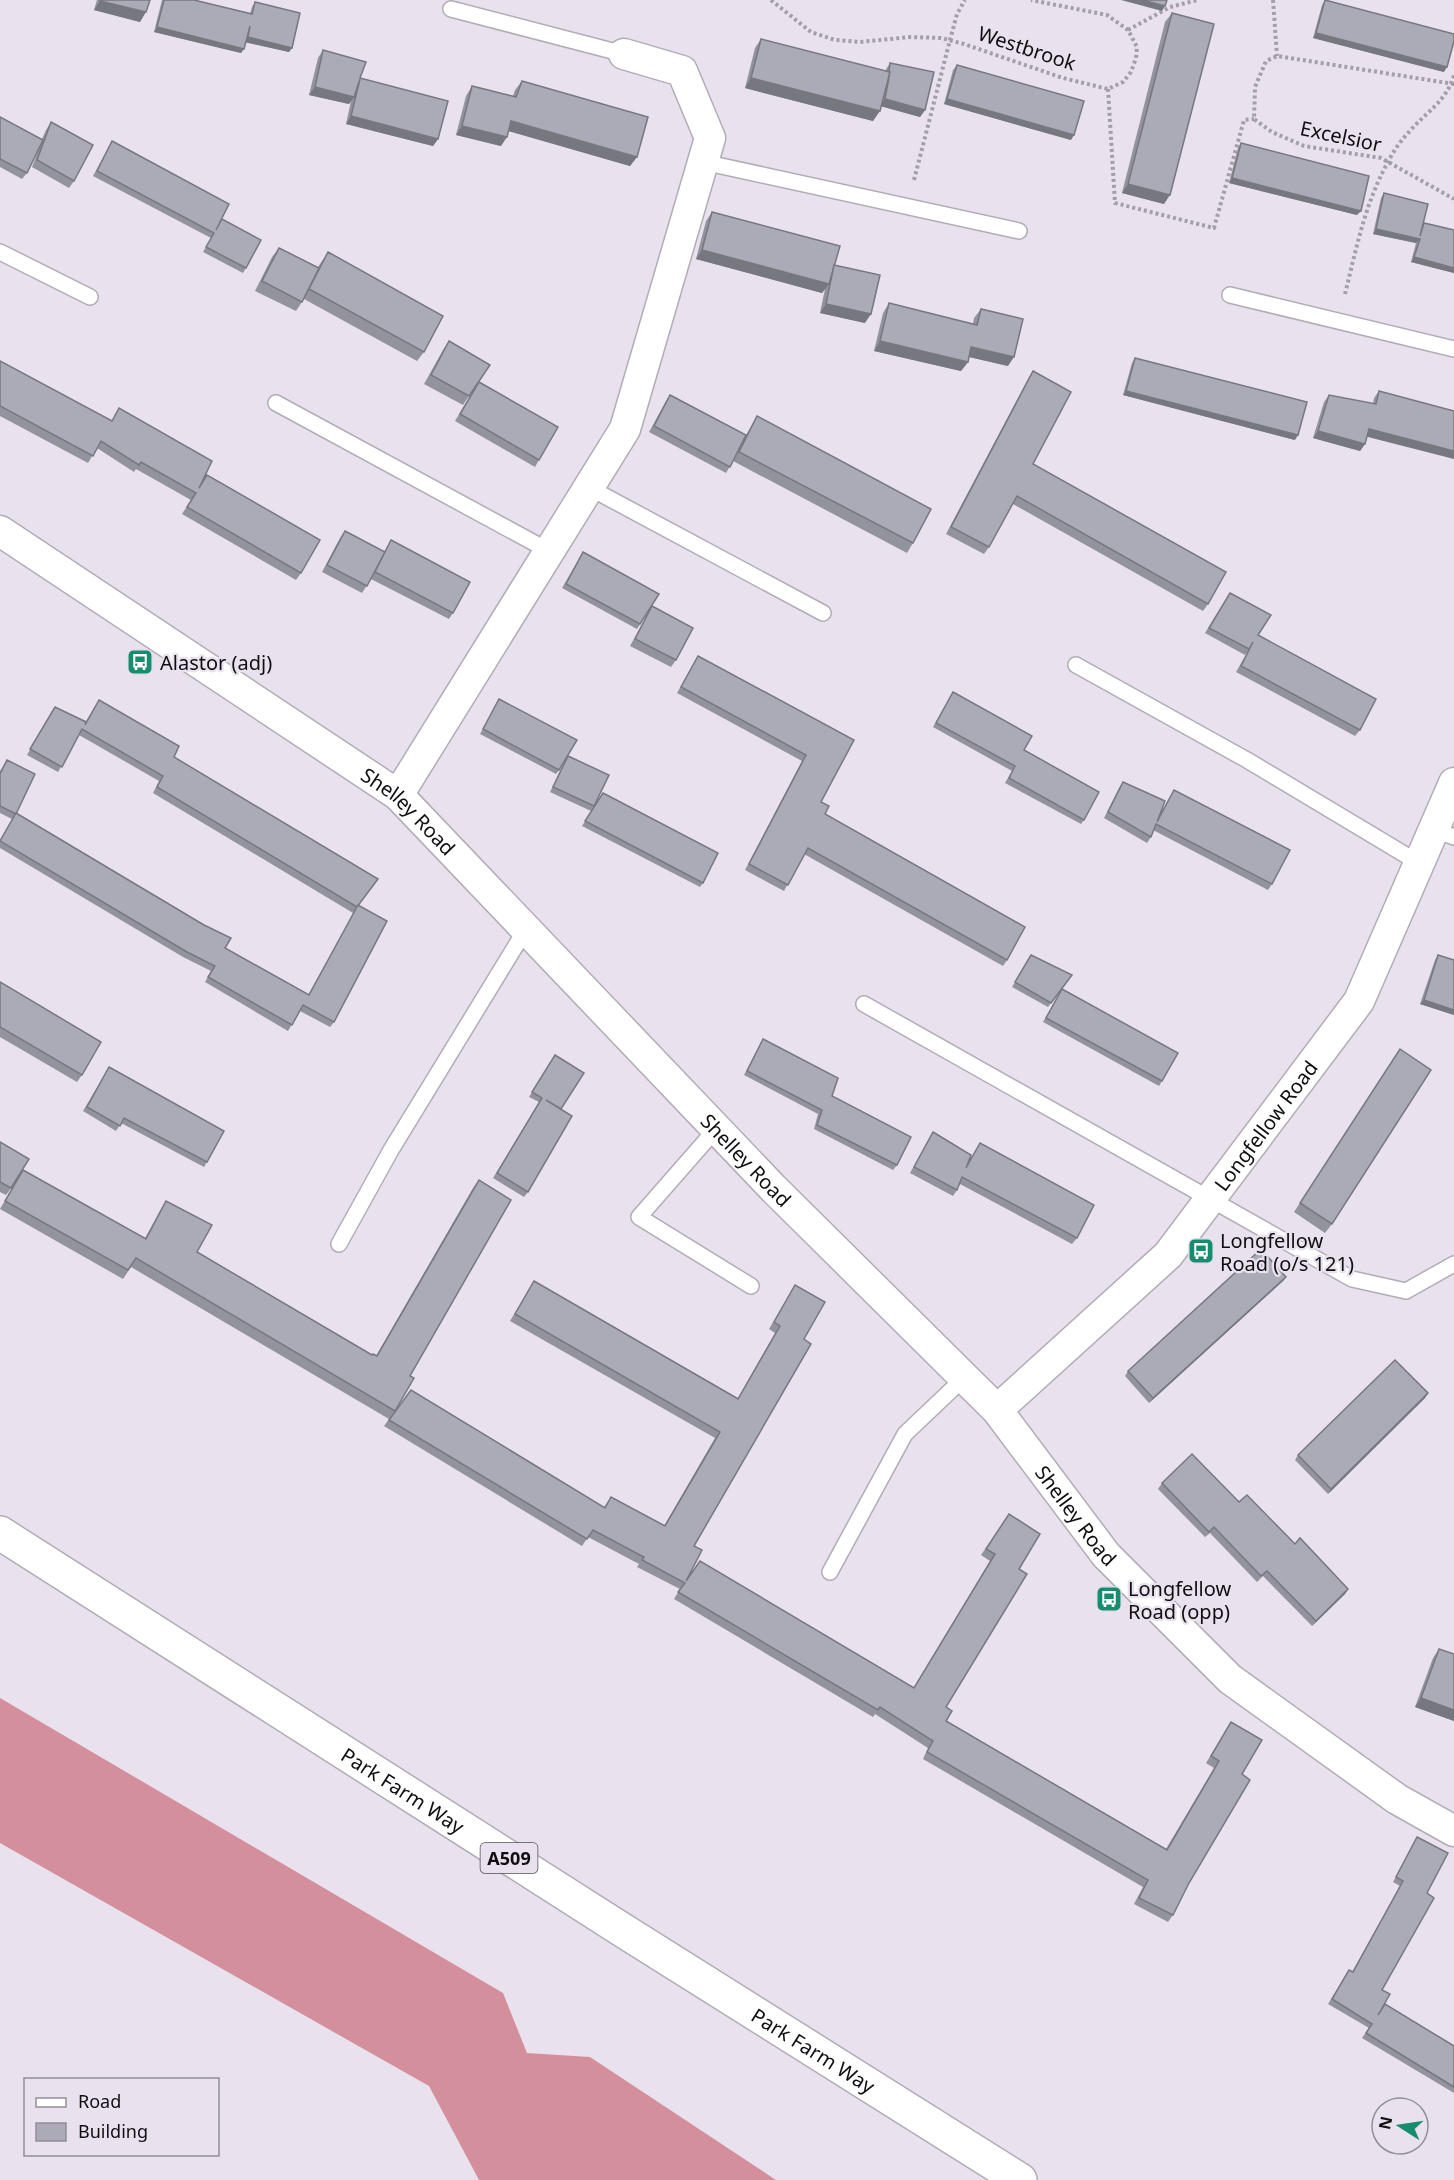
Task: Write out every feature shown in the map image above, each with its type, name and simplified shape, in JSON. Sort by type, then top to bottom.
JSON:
[{"type":"highway","name":"Park Farm Way","points":[[0,1533],[1020,2180]]},
{"type":"street","points":[[398,795],[625,429],[710,138],[682,71],[624,54]]},
{"type":"street","name":"Shelley Road","points":[[0,531],[398,795],[773,1188],[998,1410],[1107,1555],[1230,1679],[1396,1799],[1454,1831]]},
{"type":"street","name":"Longfellow Road","points":[[998,1410],[1168,1254],[1359,1001],[1419,863],[1444,833],[1454,783]]},
{"type":"lane","points":[[451,9],[624,54]]},
{"type":"lane","points":[[703,162],[1019,231]]},
{"type":"lane","points":[[0,252],[90,297]]},
{"type":"lane","points":[[1230,295],[1454,349]]},
{"type":"lane","points":[[276,403],[549,550]]},
{"type":"lane","points":[[588,487],[824,613]]},
{"type":"lane","points":[[1076,664],[1247,760],[1419,863]]},
{"type":"lane","points":[[339,1244],[390,1150],[526,929]]},
{"type":"lane","points":[[864,1004],[1352,1280],[1406,1291],[1454,1264]]},
{"type":"lane","points":[[717,1129],[639,1217],[751,1286]]},
{"type":"lane","points":[[830,1572],[905,1434],[965,1377]]},
{"type":"path","name":"Westbrook","points":[[771,0],[811,32],[835,40],[860,42],[910,37],[950,40],[1063,78],[1108,89]]},
{"type":"path","points":[[907,207],[957,15],[965,0]]},
{"type":"path","points":[[1031,0],[1107,15],[1128,30],[1137,47],[1131,72],[1122,82],[1108,89],[1115,203],[1214,228],[1244,120],[1254,119],[1255,87],[1266,61],[1277,56],[1453,84]]},
{"type":"path","points":[[1128,30],[1170,7],[1198,0]]},
{"type":"path","points":[[1273,0],[1277,56]]},
{"type":"path","points":[[1338,321],[1371,195],[1388,161],[1408,132],[1439,104],[1453,84],[1454,75]]},
{"type":"path","name":"Excelsior","points":[[1254,119],[1272,132],[1304,146],[1381,158],[1454,199]]},
{"type":"shaded area","points":[[0,1698],[503,1993],[527,2053],[590,2057],[776,2180],[479,2180],[429,2086],[0,1843]]},
{"type":"building","points":[[101,0],[150,0],[146,12]]},
{"type":"building","points":[[164,0],[194,0],[252,14],[255,2],[300,13],[292,48],[248,37],[250,26],[244,49],[157,27]]},
{"type":"building","points":[[1142,0],[1167,0],[1165,6]]},
{"type":"building","points":[[1325,0],[1454,34],[1447,67],[1316,33]]},
{"type":"building","points":[[1172,13],[1214,24],[1170,195],[1128,184]]},
{"type":"building","points":[[761,39],[890,72],[880,111],[751,78]]},
{"type":"building","points":[[323,50],[366,62],[360,78],[448,101],[438,139],[351,116],[360,79],[354,97],[315,87]]},
{"type":"building","points":[[890,63],[934,72],[925,110],[885,99]]},
{"type":"building","points":[[957,65],[1084,101],[1074,135],[947,99]]},
{"type":"building","points":[[522,81],[648,117],[637,157],[511,121],[507,137],[462,126],[472,86],[516,97]]},
{"type":"building","points":[[0,117],[43,140],[27,173],[0,159]]},
{"type":"building","points":[[51,122],[93,145],[74,181],[37,160]]},
{"type":"building","points":[[112,141],[229,204],[216,230],[222,219],[261,240],[246,268],[206,247],[214,233],[97,171]]},
{"type":"building","points":[[1241,143],[1369,176],[1361,211],[1232,178]]},
{"type":"building","points":[[1384,193],[1428,204],[1420,236],[1424,223],[1454,230],[1454,268],[1414,257],[1420,239],[1376,229]]},
{"type":"building","points":[[712,212],[840,246],[829,284],[702,250]]},
{"type":"building","points":[[279,248],[319,268],[302,302],[262,281]]},
{"type":"building","points":[[328,252],[443,316],[424,352],[309,289]]},
{"type":"building","points":[[834,265],[880,275],[871,314],[826,304]]},
{"type":"building","points":[[889,303],[977,325],[981,309],[1023,319],[1014,357],[971,347],[968,362],[880,341]]},
{"type":"building","points":[[449,341],[490,365],[469,396],[431,375]]},
{"type":"building","points":[[1135,358],[1307,402],[1298,435],[1126,391]]},
{"type":"building","points":[[0,361],[112,421],[119,408],[212,461],[199,488],[207,475],[320,540],[301,573],[187,507],[196,493],[141,462],[139,465],[101,441],[93,456],[0,406]]},
{"type":"building","points":[[1033,371],[1071,392],[1033,464],[1226,572],[1208,604],[1017,496],[989,547],[951,527]]},
{"type":"building","points":[[479,382],[558,427],[539,460],[460,414]]},
{"type":"building","points":[[1379,391],[1454,411],[1454,451],[1369,429],[1365,444],[1318,431],[1329,395],[1376,404]]},
{"type":"building","points":[[670,395],[746,435],[730,467],[654,426]]},
{"type":"building","points":[[757,416],[931,509],[913,543],[739,452]]},
{"type":"building","points":[[345,531],[385,552],[367,586],[327,565]]},
{"type":"building","points":[[391,540],[470,582],[453,613],[375,572]]},
{"type":"building","points":[[583,552],[659,594],[640,624],[566,584]]},
{"type":"building","points":[[1230,593],[1271,615],[1258,635],[1376,699],[1360,730],[1241,666],[1253,642],[1249,649],[1209,628]]},
{"type":"building","points":[[652,606],[693,628],[676,660],[635,639]]},
{"type":"building","points":[[698,656],[854,740],[821,802],[829,806],[825,814],[1025,927],[1007,960],[808,848],[788,885],[749,864],[806,755],[681,687]]},
{"type":"building","points":[[953,692],[1032,736],[1024,750],[1099,792],[1084,820],[1009,778],[1015,766],[936,723]]},
{"type":"building","points":[[499,699],[577,740],[559,770],[483,729]]},
{"type":"building","points":[[99,700],[179,746],[174,757],[378,879],[357,907],[157,787],[163,776],[82,729],[62,767],[30,749],[55,707],[86,722],[85,725]]},
{"type":"building","points":[[568,756],[609,775],[594,806],[553,787]]},
{"type":"building","points":[[7,760],[35,774],[16,814],[0,806],[0,774]]},
{"type":"building","points":[[1123,782],[1165,801],[1157,822],[1174,790],[1290,850],[1272,884],[1156,824],[1151,837],[1108,812]]},
{"type":"building","points":[[603,793],[718,853],[703,883],[585,821]]},
{"type":"building","points":[[16,813],[204,925],[231,938],[225,948],[309,995],[358,905],[387,921],[334,1022],[303,1005],[292,1025],[208,977],[215,966],[187,952],[0,841]]},
{"type":"building","points":[[1031,955],[1072,975],[1051,1003],[1015,982]]},
{"type":"building","points":[[1438,955],[1454,960],[1454,1010],[1424,1000]]},
{"type":"building","points":[[0,982],[101,1042],[82,1075],[0,1027]]},
{"type":"building","points":[[1062,989],[1178,1053],[1162,1081],[1046,1018]]},
{"type":"building","points":[[763,1039],[838,1078],[832,1096],[911,1137],[897,1165],[817,1125],[822,1110],[747,1071]]},
{"type":"building","points":[[1400,1049],[1431,1070],[1332,1224],[1300,1203]]},
{"type":"building","points":[[555,1055],[584,1073],[561,1109],[546,1100],[572,1116],[528,1192],[497,1173],[542,1098],[532,1092]]},
{"type":"building","points":[[109,1067],[224,1131],[207,1162],[124,1118],[120,1126],[87,1107]]},
{"type":"building","points":[[933,1132],[971,1155],[966,1168],[980,1143],[1094,1205],[1077,1238],[962,1177],[957,1190],[914,1167]]},
{"type":"building","points":[[0,1142],[29,1159],[11,1188],[0,1182]]},
{"type":"building","points":[[23,1170],[146,1239],[166,1201],[212,1225],[197,1252],[377,1356],[479,1180],[511,1200],[410,1376],[414,1378],[395,1411],[136,1258],[128,1270],[5,1201]]},
{"type":"building","points":[[1261,1249],[1286,1277],[1153,1398],[1128,1371]]},
{"type":"building","points":[[534,1281],[738,1399],[780,1326],[774,1322],[795,1285],[825,1302],[804,1339],[811,1344],[694,1546],[702,1550],[686,1581],[700,1561],[914,1688],[995,1554],[986,1549],[1009,1514],[1040,1534],[1019,1569],[1027,1574],[946,1707],[952,1711],[946,1721],[1167,1850],[1219,1761],[1211,1756],[1231,1722],[1262,1740],[1242,1774],[1250,1780],[1189,1883],[1173,1915],[1139,1898],[1148,1880],[927,1752],[933,1741],[880,1707],[878,1710],[678,1592],[685,1583],[642,1560],[644,1557],[593,1530],[587,1539],[389,1420],[411,1390],[605,1508],[611,1497],[665,1526],[720,1432],[515,1314]]},
{"type":"building","points":[[1395,1360],[1428,1393],[1331,1489],[1298,1455]]},
{"type":"building","points":[[1192,1454],[1239,1502],[1247,1495],[1295,1544],[1300,1538],[1348,1589],[1316,1621],[1267,1571],[1261,1576],[1214,1527],[1209,1532],[1162,1483]]},
{"type":"building","points":[[1439,1649],[1454,1654],[1454,1710],[1421,1698]]},
{"type":"building","points":[[1417,1837],[1448,1853],[1427,1893],[1434,1898],[1382,1990],[1390,1994],[1378,2015],[1385,2004],[1454,2046],[1454,2087],[1366,2033],[1372,2024],[1332,1999],[1349,1970],[1353,1972],[1403,1881],[1396,1877]]},
{"type":"place","name":"Alastor (adj)","points":[[140,662]]},
{"type":"place","name":"Longfellow Road (o/s 121)","points":[[1201,1251]]},
{"type":"place","name":"Longfellow Road (opp)","points":[[1109,1599]]}]
